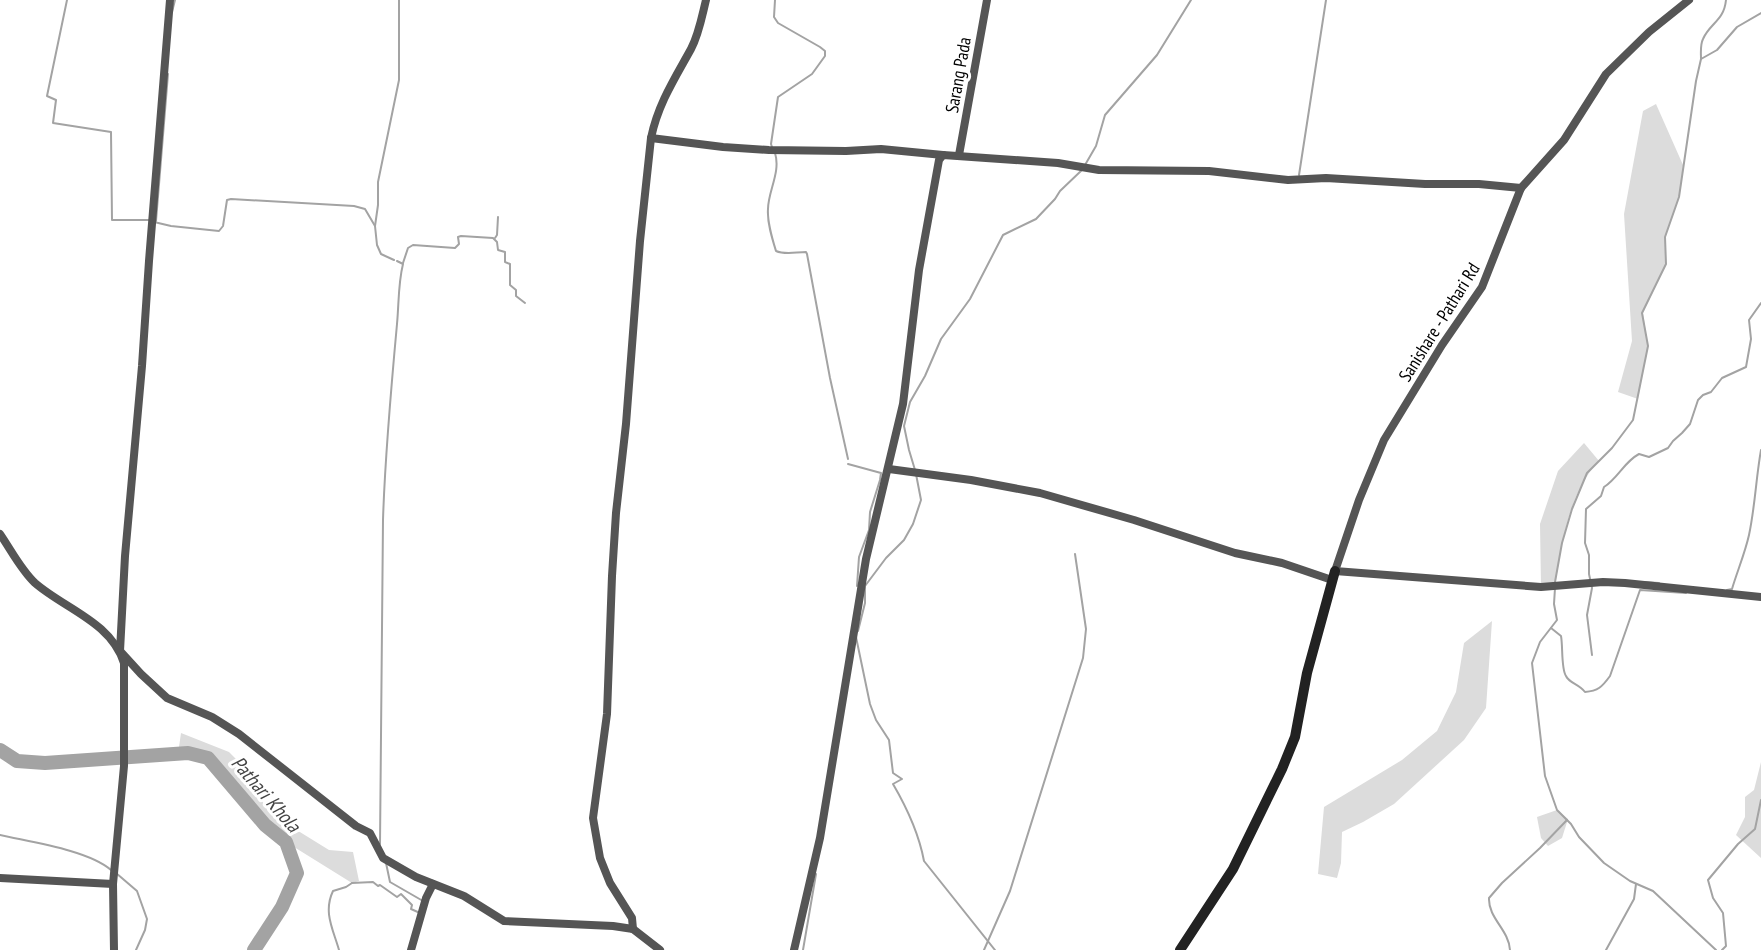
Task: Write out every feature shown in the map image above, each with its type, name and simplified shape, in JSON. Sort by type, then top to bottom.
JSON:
[{"type":"street","points":[[114,950],[113,884],[124,766],[124,663],[120,651],[125,556],[170,0]]},
{"type":"street","points":[[633,928],[632,918],[610,883],[600,858],[593,819],[607,714],[616,513],[651,138],[663,99],[692,47],[706,0]]},
{"type":"street","name":"Sarang Pada","points":[[959,155],[987,0]]},
{"type":"street","name":"Sanishare - Pathari Rd","points":[[1333,575],[1359,500],[1384,440],[1442,345],[1482,288],[1521,188],[1564,140],[1606,74],[1650,32],[1689,0]]},
{"type":"street","points":[[651,138],[769,150],[880,149],[1058,164],[1099,170],[1209,171],[1288,180],[1326,178],[1425,184],[1479,184],[1521,188]]},
{"type":"street","points":[[794,950],[820,837],[866,559],[903,404],[918,270],[939,160],[943,155]]},
{"type":"street","points":[[889,469],[971,480],[1040,493],[1134,520],[1235,553],[1333,575],[1541,587],[1603,582],[1625,583],[1761,597]]},
{"type":"street","points":[[0,534],[26,574],[108,635],[141,674],[167,698],[212,717],[239,734],[356,826],[370,833],[383,858],[416,877],[464,896],[504,921],[633,928],[660,950]]},
{"type":"street","points":[[1180,950],[1233,869],[1282,769],[1295,737],[1307,673],[1333,575]]},
{"type":"street","points":[[0,878],[113,884]]},
{"type":"street","points":[[411,950],[426,898],[433,884]]},
{"type":"shaded area","points":[[1656,104],[1683,165],[1679,197],[1665,237],[1666,264],[1643,313],[1648,346],[1638,399],[1618,392],[1632,341],[1624,214],[1643,111]]},
{"type":"shaded area","points":[[1584,443],[1599,461],[1588,474],[1573,504],[1564,536],[1555,586],[1541,587],[1540,524],[1558,471]]},
{"type":"shaded area","points":[[1492,621],[1486,708],[1464,740],[1394,804],[1342,832],[1341,863],[1337,878],[1318,874],[1324,807],[1402,760],[1437,731],[1456,692],[1464,643]]},
{"type":"shaded area","points":[[181,733],[229,752],[245,768],[253,790],[274,816],[329,850],[353,852],[359,881],[352,883],[286,842],[265,825],[208,758],[189,753],[178,754]]},
{"type":"shaded area","points":[[1761,762],[1761,858],[1736,835],[1745,817],[1745,797],[1754,790]]},
{"type":"shaded area","points":[[1557,810],[1568,819],[1562,838],[1548,846],[1541,838],[1537,817]]},
{"type":"waterway","points":[[67,0],[47,96],[56,100],[53,123],[111,132],[112,220],[149,220]]},
{"type":"waterway","points":[[172,12],[175,0]]},
{"type":"waterway","points":[[394,260],[381,254],[377,245],[375,226],[378,182],[399,80],[399,0]]},
{"type":"waterway","points":[[772,147],[778,97],[812,74],[825,56],[825,51],[820,47],[778,23],[774,17],[775,0]]},
{"type":"waterway","points":[[1085,165],[1096,146],[1105,115],[1157,55],[1191,0]]},
{"type":"waterway","points":[[1299,175],[1326,0]]},
{"type":"waterway","points":[[1701,59],[1703,39],[1723,13],[1726,0]]},
{"type":"waterway","points":[[1555,582],[1562,543],[1572,509],[1587,473],[1612,448],[1633,420],[1648,346],[1642,313],[1666,264],[1665,237],[1679,197],[1701,59],[1717,50],[1737,27],[1761,13]]},
{"type":"waterway","points":[[156,221],[168,74]]},
{"type":"waterway","points":[[775,153],[776,167],[768,209],[770,230],[776,251],[806,252],[807,254],[848,459]]},
{"type":"waterway","points":[[915,470],[904,426],[910,402],[925,376],[941,339],[970,299],[1003,235],[1036,219],[1083,169]]},
{"type":"waterway","points":[[154,222],[219,231],[223,226],[227,200],[231,199],[354,206],[365,209],[375,226]]},
{"type":"waterway","points":[[495,238],[498,217]]},
{"type":"waterway","points":[[403,263],[408,248],[413,245],[455,248],[459,244],[458,237],[461,236],[493,238],[497,242],[498,250],[505,252],[505,262],[510,264],[510,285],[516,290],[516,296],[525,303]]},
{"type":"waterway","points":[[380,844],[383,520],[388,422],[399,286],[403,264],[397,261]]},
{"type":"waterway","points":[[1592,655],[1587,615],[1592,588],[1589,555],[1585,543],[1586,509],[1601,496],[1604,487],[1634,457],[1639,454],[1649,457],[1668,448],[1690,424],[1698,400],[1711,392],[1722,378],[1746,367],[1751,339],[1749,320],[1761,303]]},
{"type":"waterway","points":[[1727,590],[1732,589],[1749,535],[1761,450]]},
{"type":"waterway","points":[[848,464],[881,473],[870,512],[869,530],[859,557],[857,586]]},
{"type":"waterway","points":[[858,631],[865,603],[865,586],[886,558],[904,540],[913,524],[921,500],[916,474]]},
{"type":"waterway","points":[[984,950],[1010,891],[1083,658],[1086,629],[1075,554]]},
{"type":"waterway","points":[[1644,582],[1659,583]]},
{"type":"waterway","points":[[1555,588],[1554,604],[1557,620],[1540,642],[1532,663],[1545,776],[1557,810],[1604,863],[1630,881],[1653,891],[1716,950]]},
{"type":"waterway","points":[[1551,628],[1561,636],[1563,668],[1567,678],[1585,692],[1593,691],[1602,686],[1610,676],[1640,590],[1686,593]]},
{"type":"waterway","points":[[856,637],[870,704],[876,720],[889,740],[893,773],[902,779],[893,784],[912,821],[924,861],[995,950]]},
{"type":"waterway","name":"Pathari Khola","points":[[0,750],[17,761],[45,763],[188,753],[208,758],[265,825],[286,842],[297,873],[282,907],[254,950]]},
{"type":"waterway","points":[[1722,950],[1726,946],[1723,913],[1713,898],[1708,880],[1738,844],[1755,829],[1761,800]]},
{"type":"waterway","points":[[1510,950],[1506,936],[1492,912],[1489,898],[1567,820]]},
{"type":"waterway","points":[[0,835],[74,852],[101,863],[111,870]]},
{"type":"waterway","points":[[386,863],[390,882],[423,901]]},
{"type":"waterway","points":[[116,873],[137,891],[147,919],[136,950]]},
{"type":"waterway","points":[[803,950],[816,874]]},
{"type":"waterway","points":[[352,883],[373,882],[397,897],[401,894],[412,905],[411,909],[420,913]]},
{"type":"waterway","points":[[339,950],[330,921],[330,899],[333,891],[352,883]]},
{"type":"waterway","points":[[1606,950],[1634,899],[1636,884]]}]
